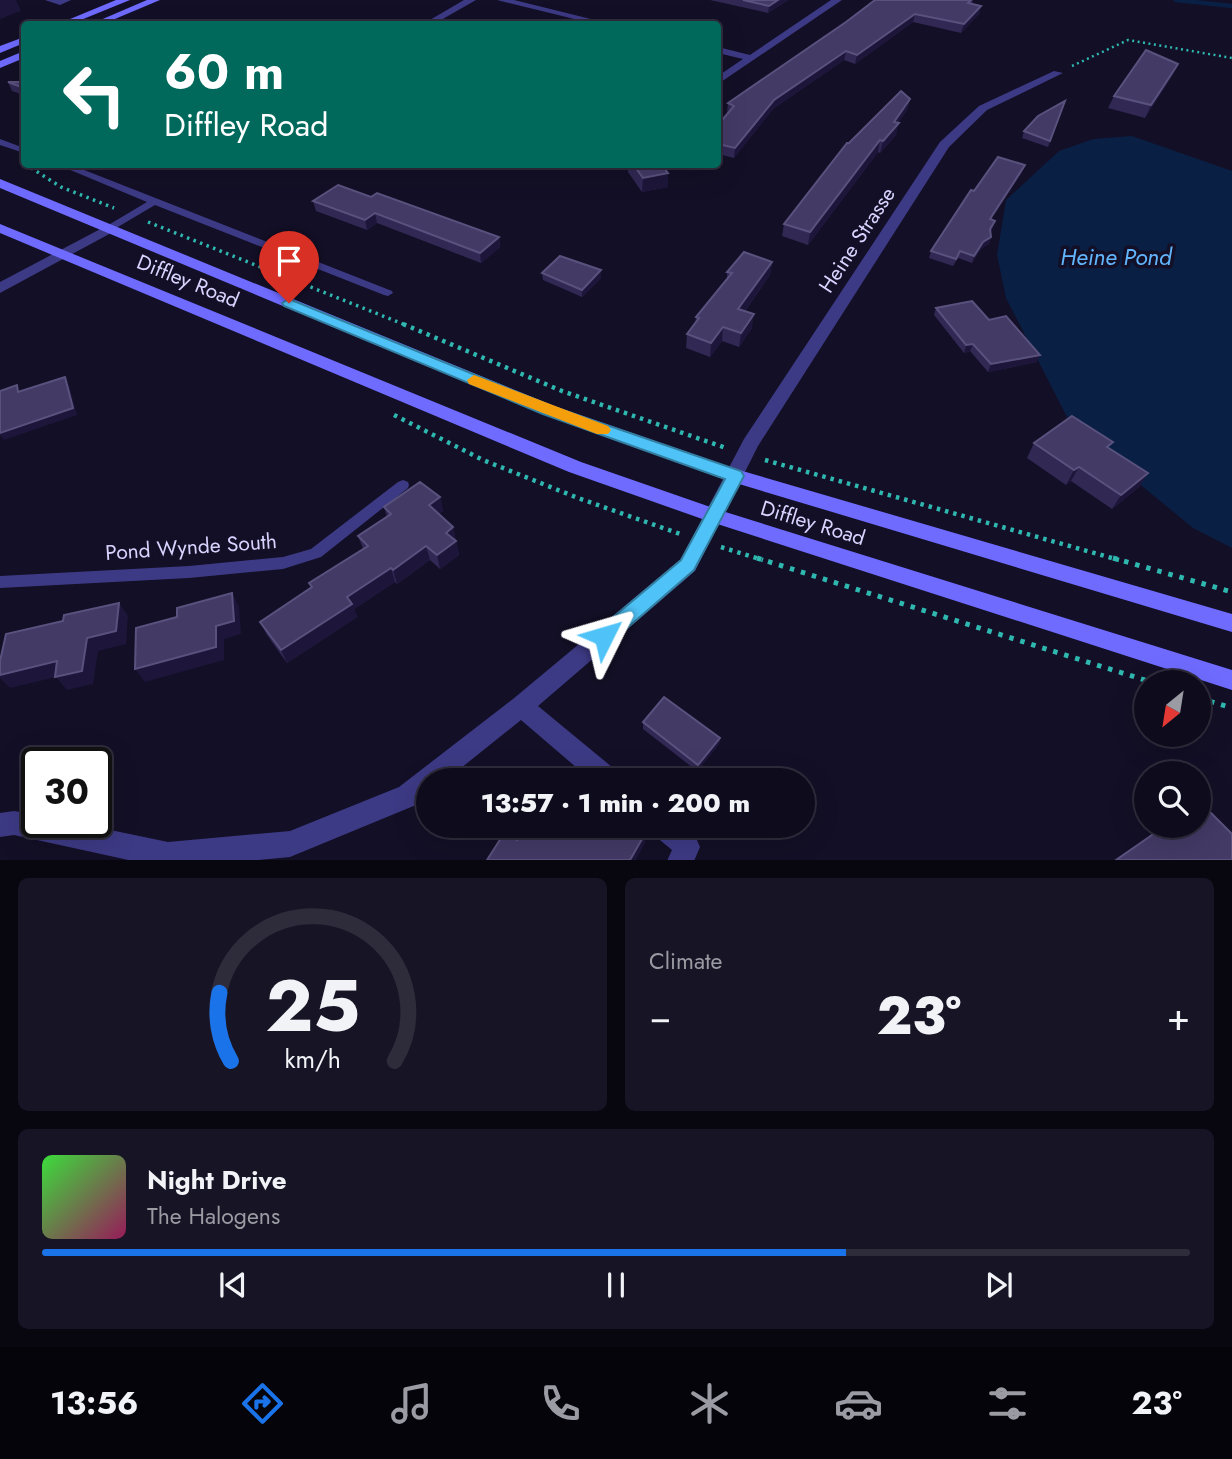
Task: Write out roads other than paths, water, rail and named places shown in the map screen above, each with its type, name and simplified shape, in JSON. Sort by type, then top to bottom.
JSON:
[{"type":"main road","points":[[71,21],[125,0]]},
{"type":"main road","points":[[103,21],[155,0]]},
{"type":"main road","points":[[0,50],[21,41]]},
{"type":"main road","points":[[0,65],[21,55]]},
{"type":"main road","name":"Diffley Road","points":[[0,183],[548,411],[735,476],[1232,623]]},
{"type":"main road","name":"Diffley Road","points":[[0,228],[575,467],[715,516],[1232,680]]},
{"type":"street","points":[[433,21],[471,0]]},
{"type":"street","points":[[502,0],[593,21]]},
{"type":"street","points":[[721,79],[837,0]]},
{"type":"street","points":[[721,51],[751,58]]},
{"type":"street","name":"Heine Strasse","points":[[0,825],[13,823],[168,855],[290,844],[407,796],[521,706],[688,565],[745,454],[944,145],[983,108],[1058,73]]},
{"type":"street","points":[[0,288],[108,229]]},
{"type":"street","points":[[521,706],[595,768]]},
{"type":"street","points":[[677,838],[687,847],[680,860]]},
{"type":"lane","points":[[48,0],[60,3],[68,0]]},
{"type":"lane","points":[[0,142],[21,150]]},
{"type":"lane","points":[[70,168],[388,293]]},
{"type":"lane","points":[[108,229],[153,202]]},
{"type":"lane","name":"Pond Wynde South","points":[[0,582],[189,572],[283,563],[316,553],[403,485]]},
{"type":"water","name":"Heine Pond","points":[[1132,136],[1232,171],[1232,548],[1193,528],[1098,450],[1067,417],[1006,298],[997,255],[1006,200],[1059,151],[1093,139]]},
{"type":"waterway","points":[[1176,0],[1232,6]]}]
